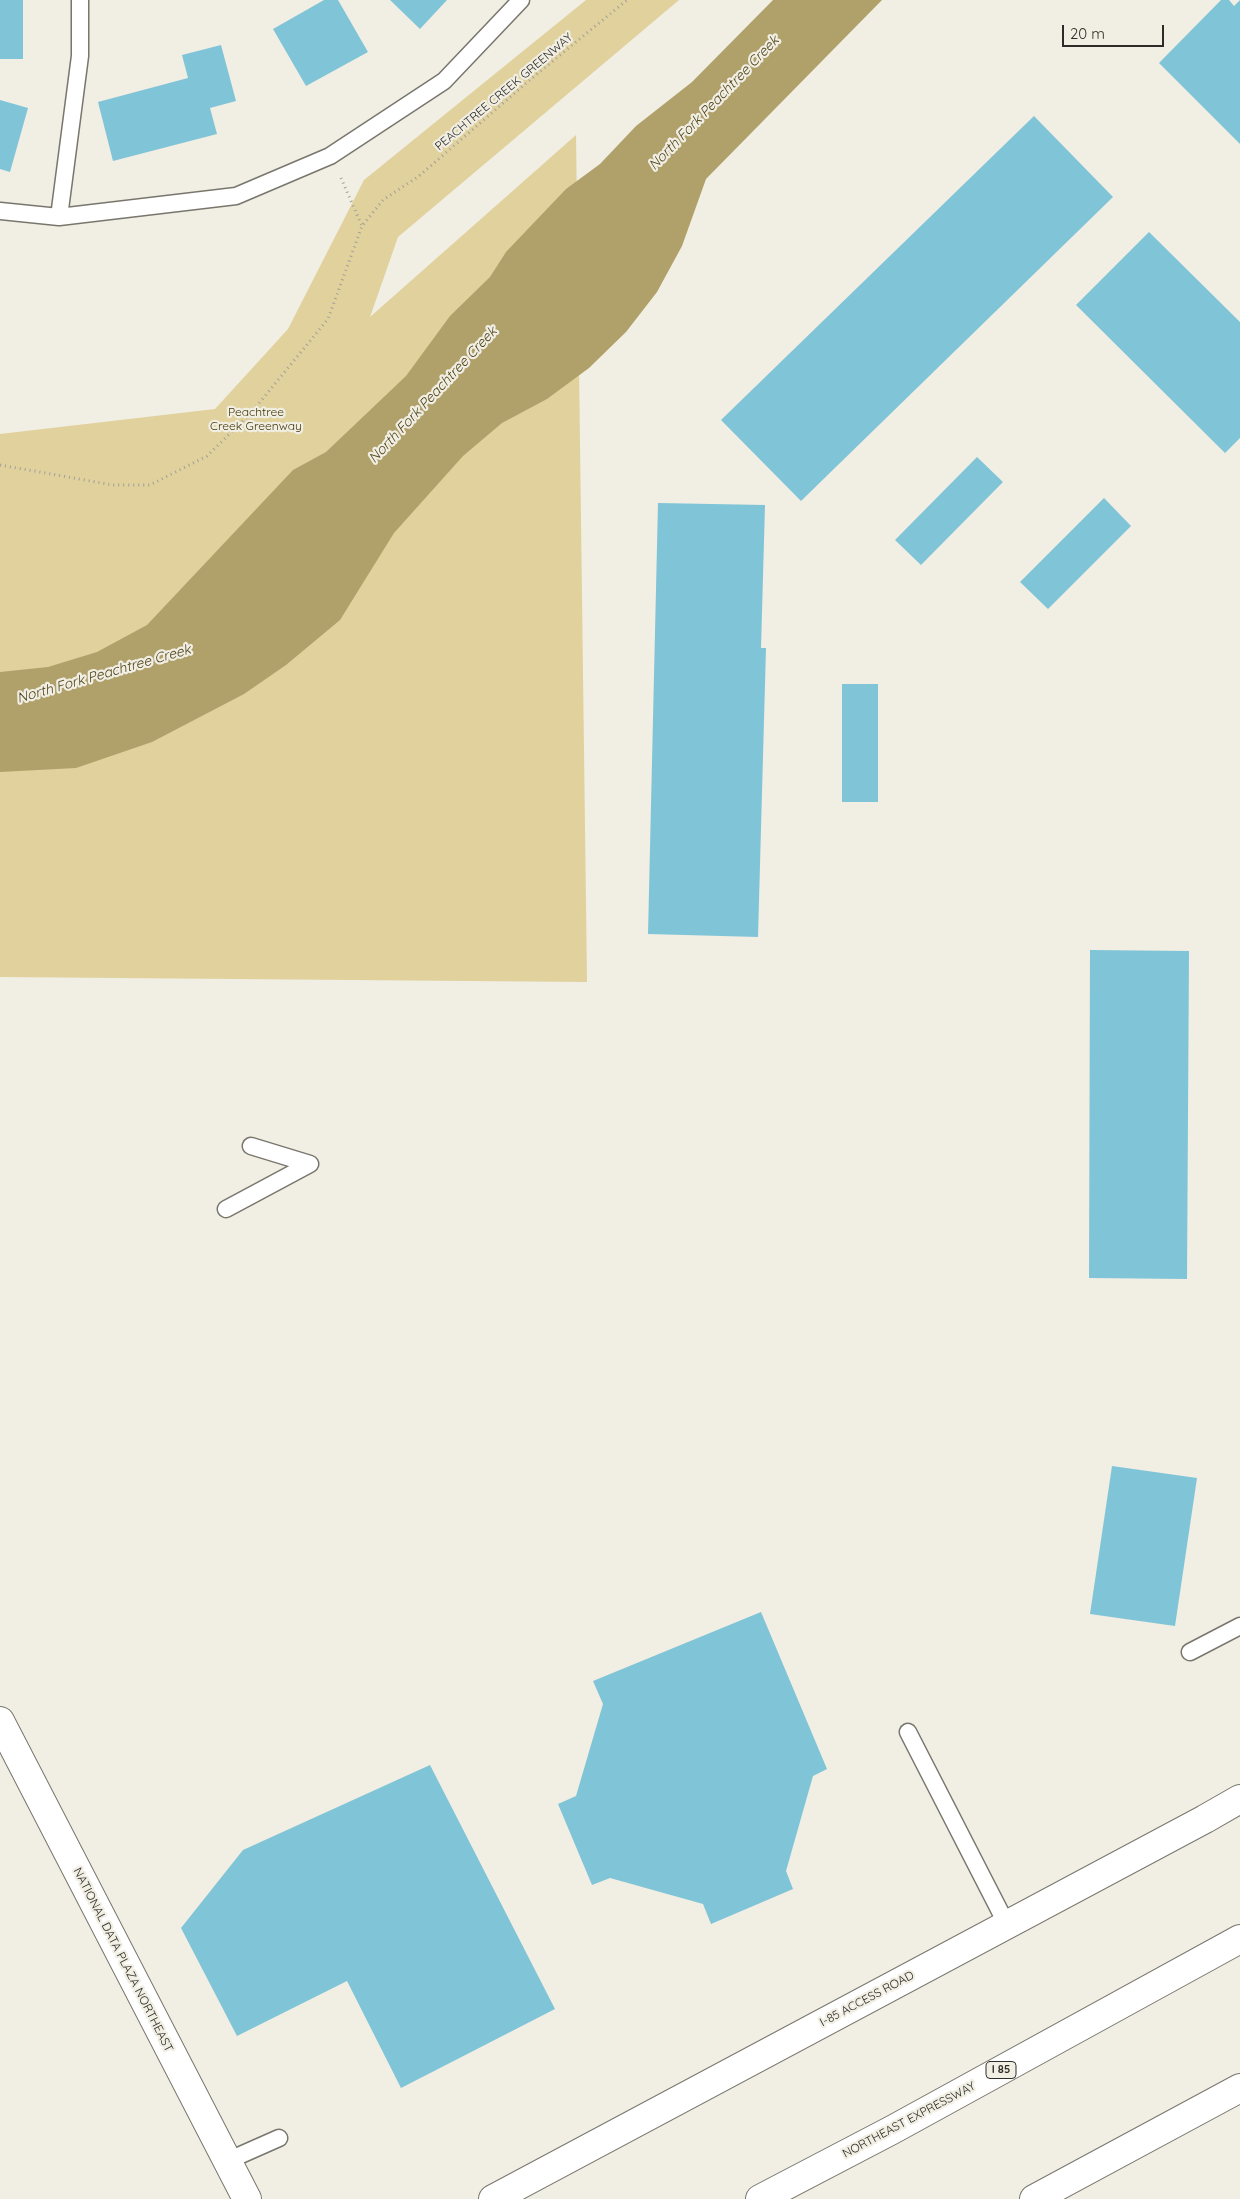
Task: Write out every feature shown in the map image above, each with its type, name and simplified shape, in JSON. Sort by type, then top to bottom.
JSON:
[{"type":"main road","name":"NATIONAL DATA PLAZA NORTHEAST","points":[[0,1721],[247,2199]]},
{"type":"main road","name":"I-85 ACCESS ROAD","points":[[494,2199],[1240,1799]]},
{"type":"main road","points":[[1205,1819],[1240,1812]]},
{"type":"main road","name":"NORTHEAST EXPRESSWAY","points":[[760,2199],[892,2130],[1240,1939]]},
{"type":"main road","points":[[1034,2199],[1240,2088]]},
{"type":"lane","points":[[60,217],[80,56],[80,0]]},
{"type":"lane","points":[[0,211],[60,217],[236,196],[330,156],[444,81],[522,0]]},
{"type":"lane","points":[[226,1209],[310,1164],[251,1146]]},
{"type":"lane","points":[[1190,1652],[1240,1626]]},
{"type":"lane","points":[[908,1732],[1006,1925]]},
{"type":"lane","points":[[227,2161],[279,2138]]},
{"type":"path","name":"PEACHTREE CREEK GREENWAY","points":[[0,465],[113,485],[150,485],[207,456],[251,413],[328,319],[362,226],[383,200],[419,176],[531,79],[627,0]]},
{"type":"path","points":[[330,156],[362,226]]},
{"type":"green space","name":"Peachtree Creek Greenway","points":[[586,0],[679,0],[398,237],[370,317],[576,135],[587,982],[0,977],[0,434],[215,409],[288,329],[364,180]]},
{"type":"water","name":"North Fork Peachtree Creek","points":[[773,0],[882,0],[706,179],[682,246],[657,292],[626,332],[589,368],[547,399],[502,423],[463,456],[394,533],[340,620],[286,665],[244,694],[152,742],[76,768],[0,772],[0,672],[48,667],[97,652],[147,625],[293,470],[326,452],[406,376],[450,316],[490,277],[506,252],[566,189],[600,164],[636,126],[692,82]]},
{"type":"building","points":[[0,0],[23,0],[23,59],[0,59]]},
{"type":"building","points":[[324,0],[338,0],[368,52],[306,86],[273,29]]},
{"type":"building","points":[[390,0],[447,0],[420,29]]},
{"type":"building","points":[[1221,0],[1229,0],[1234,6],[1240,0],[1240,144],[1159,63]]},
{"type":"building","points":[[221,45],[236,101],[210,108],[217,134],[113,161],[98,102],[188,78],[182,55]]},
{"type":"building","points":[[0,100],[28,108],[10,172],[0,169]]},
{"type":"building","points":[[1034,116],[1113,197],[801,501],[721,420]]},
{"type":"building","points":[[1149,232],[1240,322],[1240,438],[1225,453],[1076,305]]},
{"type":"building","points":[[977,457],[1003,482],[921,565],[895,540]]},
{"type":"building","points":[[1104,498],[1131,526],[1048,609],[1020,582]]},
{"type":"building","points":[[658,503],[765,505],[761,648],[766,648],[758,937],[648,934]]},
{"type":"building","points":[[842,684],[878,684],[878,802],[842,802]]},
{"type":"building","points":[[1090,950],[1189,951],[1187,1279],[1089,1278]]},
{"type":"building","points":[[1112,1466],[1197,1478],[1175,1626],[1090,1614]]},
{"type":"building","points":[[761,1612],[827,1769],[813,1776],[786,1871],[793,1889],[711,1924],[703,1904],[610,1878],[592,1885],[558,1804],[576,1796],[603,1704],[593,1681]]},
{"type":"building","points":[[430,1765],[555,2009],[401,2088],[347,1981],[237,2036],[181,1928],[243,1850]]}]
